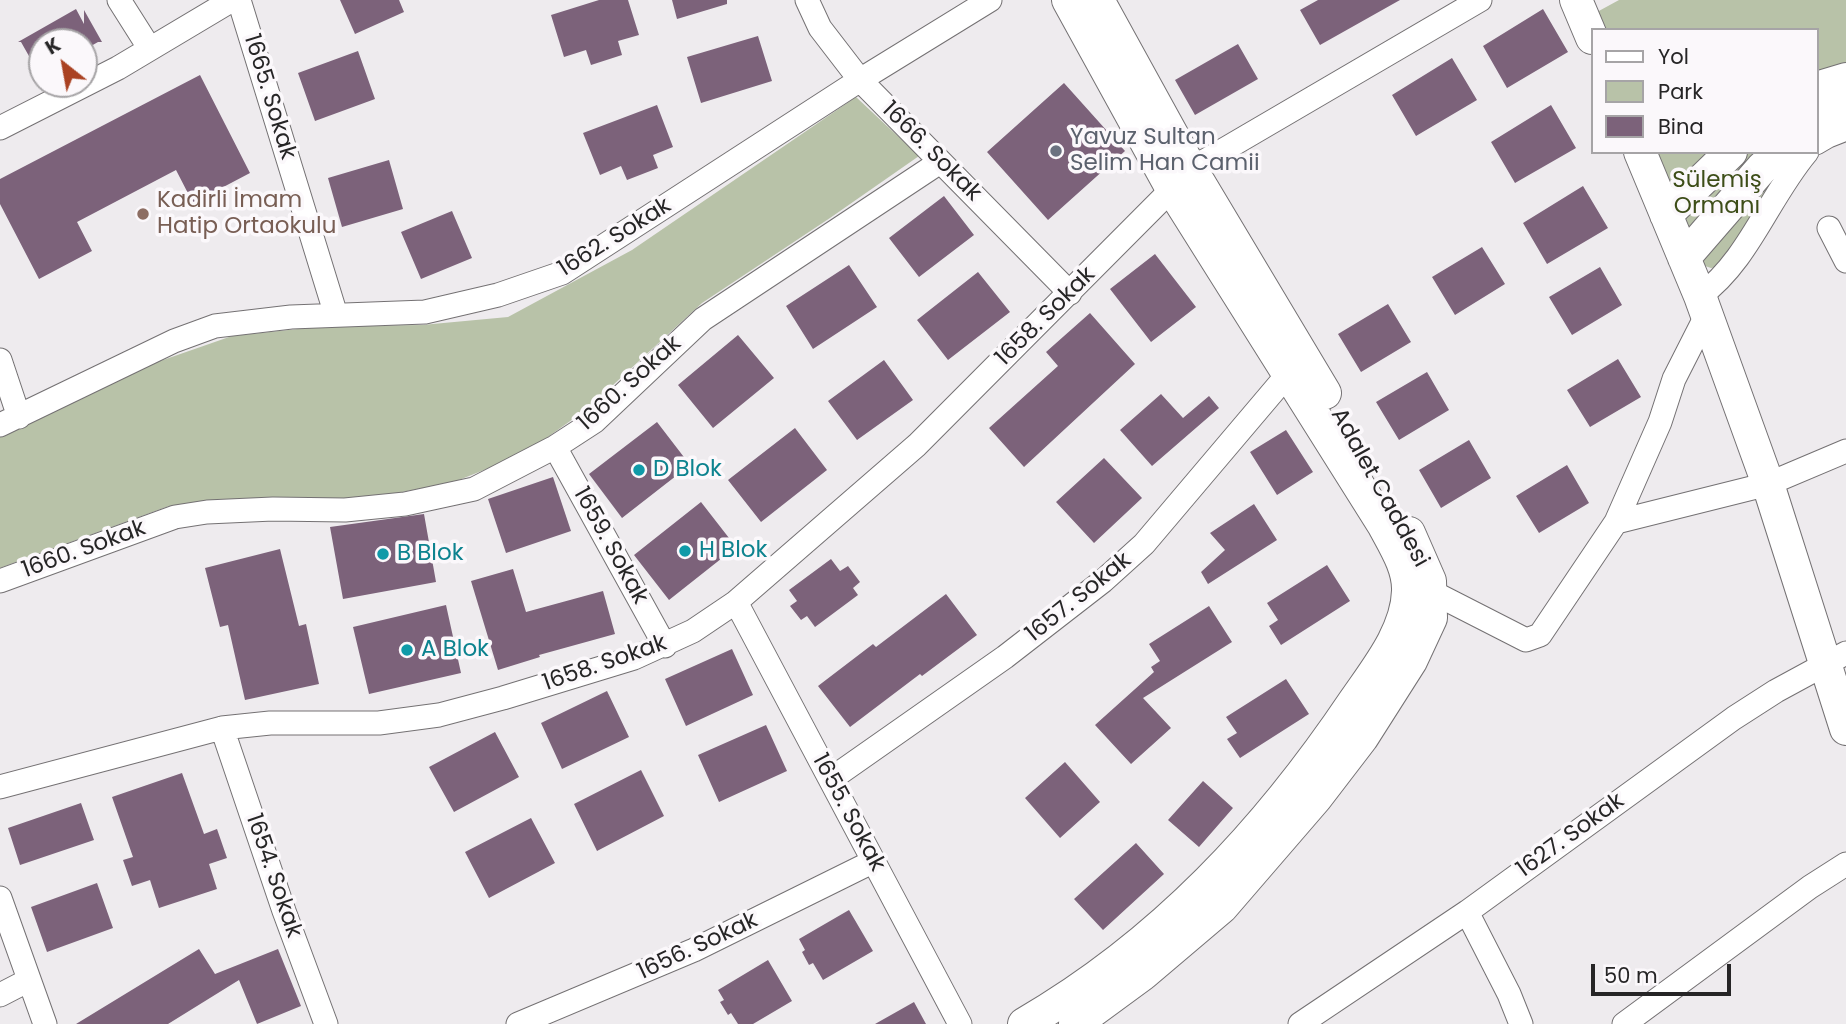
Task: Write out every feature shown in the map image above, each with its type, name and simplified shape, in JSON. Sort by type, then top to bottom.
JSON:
[{"type":"street","points":[[119,0],[150,49]]},
{"type":"street","points":[[0,128],[118,68],[232,0]]},
{"type":"street","name":"1665. Sokak","points":[[239,0],[336,315]]},
{"type":"street","name":"1666. Sokak","points":[[807,0],[820,28],[860,80],[1070,293]]},
{"type":"street","name":"1662. Sokak","points":[[9,421],[174,341],[215,326],[290,317],[425,312],[498,295],[562,273],[860,80],[990,0]]},
{"type":"street","points":[[1024,1024],[1112,965],[1172,918],[1214,877],[1262,823],[1329,738],[1376,669],[1402,620],[1408,588],[1394,546],[1288,373],[1182,179],[1068,0]]},
{"type":"street","name":"Adalet Caddesi","points":[[1075,1024],[1152,967],[1222,907],[1308,808],[1362,738],[1410,661],[1431,618],[1432,592],[1426,567],[1406,527],[1182,179],[1098,0]]},
{"type":"street","name":"1658. Sokak","points":[[0,787],[222,728],[270,723],[379,723],[439,715],[503,698],[665,646],[715,618],[917,445],[1182,179],[1480,0]]},
{"type":"street","points":[[1576,0],[1590,33]]},
{"type":"street","points":[[1818,87],[1846,79]]},
{"type":"street","points":[[1818,119],[1846,108]]},
{"type":"street","points":[[1818,142],[1846,130]]},
{"type":"street","points":[[1641,154],[1703,305],[1835,659],[1846,729]]},
{"type":"street","points":[[1666,215],[1729,154]]},
{"type":"street","points":[[1684,258],[1762,168],[1778,154]]},
{"type":"street","points":[[1432,592],[1526,640],[1540,635],[1616,522],[1660,422],[1703,305],[1715,285],[1737,260],[1805,154]]},
{"type":"street","name":"1660. Sokak","points":[[0,581],[175,517],[233,511],[345,510],[405,504],[474,489],[555,447],[595,421],[703,319],[940,162]]},
{"type":"street","points":[[1829,228],[1846,261]]},
{"type":"street","points":[[0,360],[9,421]]},
{"type":"street","name":"1657. Sokak","points":[[831,779],[1005,657],[1103,581],[1144,544],[1288,373]]},
{"type":"street","name":"1659. Sokak","points":[[555,447],[665,646]]},
{"type":"street","points":[[1616,522],[1768,484],[1846,451]]},
{"type":"street","name":"1655. Sokak","points":[[736,601],[960,1024]]},
{"type":"street","name":"1627. Sokak","points":[[1300,1024],[1467,912],[1703,740],[1776,691],[1835,659]]},
{"type":"street","name":"1654. Sokak","points":[[222,728],[326,1024]]},
{"type":"street","name":"1656. Sokak","points":[[518,1024],[694,950],[874,861]]},
{"type":"street","points":[[1624,1024],[1810,887],[1846,864]]},
{"type":"street","points":[[0,898],[46,1024]]},
{"type":"street","points":[[1467,912],[1521,1024]]},
{"type":"street","points":[[0,995],[29,980]]},
{"type":"green space","name":"Sülemiş Ormanı","points":[[1619,0],[1846,0],[1846,113],[1818,131],[1818,28],[1604,28],[1597,12]]},
{"type":"green space","points":[[856,97],[919,156],[702,303],[587,409],[524,454],[454,482],[366,499],[232,501],[169,506],[0,568],[0,433],[143,367],[232,336],[326,326],[422,325],[508,317],[632,250]]},
{"type":"green space","name":"Sülemiş Ormanı","points":[[1658,154],[1795,154],[1776,177],[1719,267],[1702,265]]},
{"type":"building","points":[[340,0],[399,0],[404,12],[355,34]]},
{"type":"building","points":[[599,0],[628,0],[639,35],[618,41],[622,55],[591,65],[586,50],[564,57],[551,15]]},
{"type":"building","points":[[672,0],[727,0],[727,4],[677,19]]},
{"type":"building","points":[[1318,0],[1400,0],[1320,45],[1300,10]]},
{"type":"building","points":[[76,9],[84,24],[84,10],[94,28],[43,28]]},
{"type":"building","points":[[1543,9],[1568,52],[1507,88],[1483,46]]},
{"type":"building","points":[[28,36],[28,54],[21,42],[18,42]]},
{"type":"building","points":[[758,36],[772,81],[701,103],[687,57]]},
{"type":"building","points":[[1238,44],[1258,79],[1195,115],[1175,80]]},
{"type":"building","points":[[358,51],[375,99],[315,121],[298,73]]},
{"type":"building","points":[[1452,58],[1477,100],[1416,136],[1392,95]]},
{"type":"building","points":[[200,75],[250,173],[193,203],[176,170],[77,222],[92,251],[39,279],[0,204],[0,179]]},
{"type":"building","name":"Yavuz Sultan Selim Han Camii","points":[[1064,83],[1125,151],[1048,220],[987,152]]},
{"type":"building","points":[[657,105],[673,147],[653,155],[658,168],[627,180],[621,166],[600,175],[583,133]]},
{"type":"building","points":[[1551,105],[1576,148],[1515,183],[1491,142]]},
{"type":"building","points":[[389,160],[403,209],[342,227],[328,178]]},
{"type":"building","points":[[1583,186],[1608,228],[1547,264],[1523,223]]},
{"type":"building","points":[[944,196],[974,235],[919,277],[889,238]]},
{"type":"building","points":[[452,211],[472,258],[421,279],[401,232]]},
{"type":"building","points":[[1482,247],[1505,284],[1455,315],[1432,277]]},
{"type":"building","points":[[1155,254],[1196,307],[1151,342],[1110,289]]},
{"type":"building","points":[[849,265],[877,307],[813,349],[786,306]]},
{"type":"building","points":[[1600,267],[1622,305],[1572,335],[1549,297]]},
{"type":"building","points":[[978,272],[1010,312],[948,360],[917,320]]},
{"type":"building","points":[[1388,304],[1411,342],[1361,372],[1338,334]]},
{"type":"building","points":[[1090,313],[1135,364],[1024,467],[989,428],[1058,366],[1046,352]]},
{"type":"building","points":[[738,335],[774,378],[713,428],[678,385]]},
{"type":"building","points":[[1618,359],[1641,397],[1590,427],[1567,390]]},
{"type":"building","points":[[884,360],[913,400],[857,440],[828,401]]},
{"type":"building","points":[[1427,372],[1449,410],[1399,440],[1376,402]]},
{"type":"building","points":[[1161,394],[1183,418],[1209,396],[1219,408],[1152,466],[1120,430]]},
{"type":"building","name":"D Blok","points":[[657,422],[690,465],[622,518],[589,474]]},
{"type":"building","points":[[795,428],[827,470],[761,522],[728,480]]},
{"type":"building","points":[[1286,430],[1313,472],[1277,495],[1250,452]]},
{"type":"building","points":[[1469,440],[1491,478],[1441,508],[1419,470]]},
{"type":"building","points":[[1104,458],[1142,498],[1094,543],[1056,502]]},
{"type":"building","points":[[1567,465],[1589,503],[1539,533],[1516,496]]},
{"type":"building","name":"B Blok","points":[[553,477],[571,531],[506,553],[488,499]]},
{"type":"building","name":"H Blok","points":[[701,502],[736,547],[669,600],[634,555]]},
{"type":"building","points":[[1254,504],[1277,540],[1208,584],[1201,572],[1225,550],[1210,533]]},
{"type":"building","name":"B Blok","points":[[424,514],[436,582],[343,599],[330,527]]},
{"type":"building","points":[[280,549],[299,626],[306,624],[319,684],[245,700],[228,625],[220,627],[205,568]]},
{"type":"building","points":[[831,559],[840,571],[848,566],[860,582],[853,588],[858,595],[815,627],[807,616],[801,620],[790,606],[797,601],[789,590]]},
{"type":"building","points":[[1327,565],[1350,601],[1281,645],[1269,626],[1278,620],[1267,603]]},
{"type":"building","points":[[513,569],[526,612],[603,591],[615,634],[539,655],[540,657],[498,670],[471,581]]},
{"type":"building","points":[[946,594],[977,635],[850,727],[818,686],[873,644],[876,647]]},
{"type":"building","name":"A Blok","points":[[446,605],[461,673],[369,694],[353,627]]},
{"type":"building","points":[[1209,606],[1232,642],[1143,698],[1171,728],[1131,764],[1095,725],[1154,672],[1151,667],[1160,661],[1149,644]]},
{"type":"building","points":[[732,649],[753,695],[686,726],[665,679]]},
{"type":"building","points":[[1286,679],[1309,714],[1240,758],[1227,739],[1237,733],[1226,717]]},
{"type":"building","points":[[607,691],[629,737],[562,769],[541,723]]},
{"type":"building","points":[[766,725],[787,771],[719,802],[698,755]]},
{"type":"building","points":[[495,732],[519,777],[454,812],[429,767]]},
{"type":"building","points":[[1065,762],[1100,802],[1060,838],[1025,798]]},
{"type":"building","points":[[641,770],[664,816],[597,851],[574,804]]},
{"type":"building","points":[[182,773],[204,834],[217,829],[227,858],[209,864],[217,889],[159,908],[150,880],[132,886],[123,860],[133,857],[112,797]]},
{"type":"building","points":[[1203,781],[1233,808],[1199,847],[1168,820]]},
{"type":"building","points":[[81,803],[94,840],[20,865],[8,828]]},
{"type":"building","points":[[531,818],[555,863],[489,898],[465,852]]},
{"type":"building","points":[[1136,843],[1164,874],[1103,930],[1074,899]]},
{"type":"building","points":[[97,883],[113,928],[47,952],[31,907]]},
{"type":"building","points":[[849,910],[873,951],[823,980],[813,963],[809,965],[799,939]]},
{"type":"building","points":[[199,949],[215,974],[278,949],[301,1006],[257,1024],[239,980],[168,1024],[76,1024]]},
{"type":"building","points":[[768,960],[792,1001],[753,1024],[738,1024],[720,1002],[724,1000],[718,990]]},
{"type":"building","points":[[914,1002],[926,1024],[875,1024]]},
{"type":"place","name":"Yavuz Sultan Selim Han Camii","points":[[1056,151]]},
{"type":"place","name":"Kadirli İmam Hatip Ortaokulu","points":[[143,214]]},
{"type":"place","name":"D Blok","points":[[639,470]]},
{"type":"place","name":"H Blok","points":[[685,551]]},
{"type":"place","name":"B Blok","points":[[383,554]]},
{"type":"place","name":"A Blok","points":[[407,650]]}]
